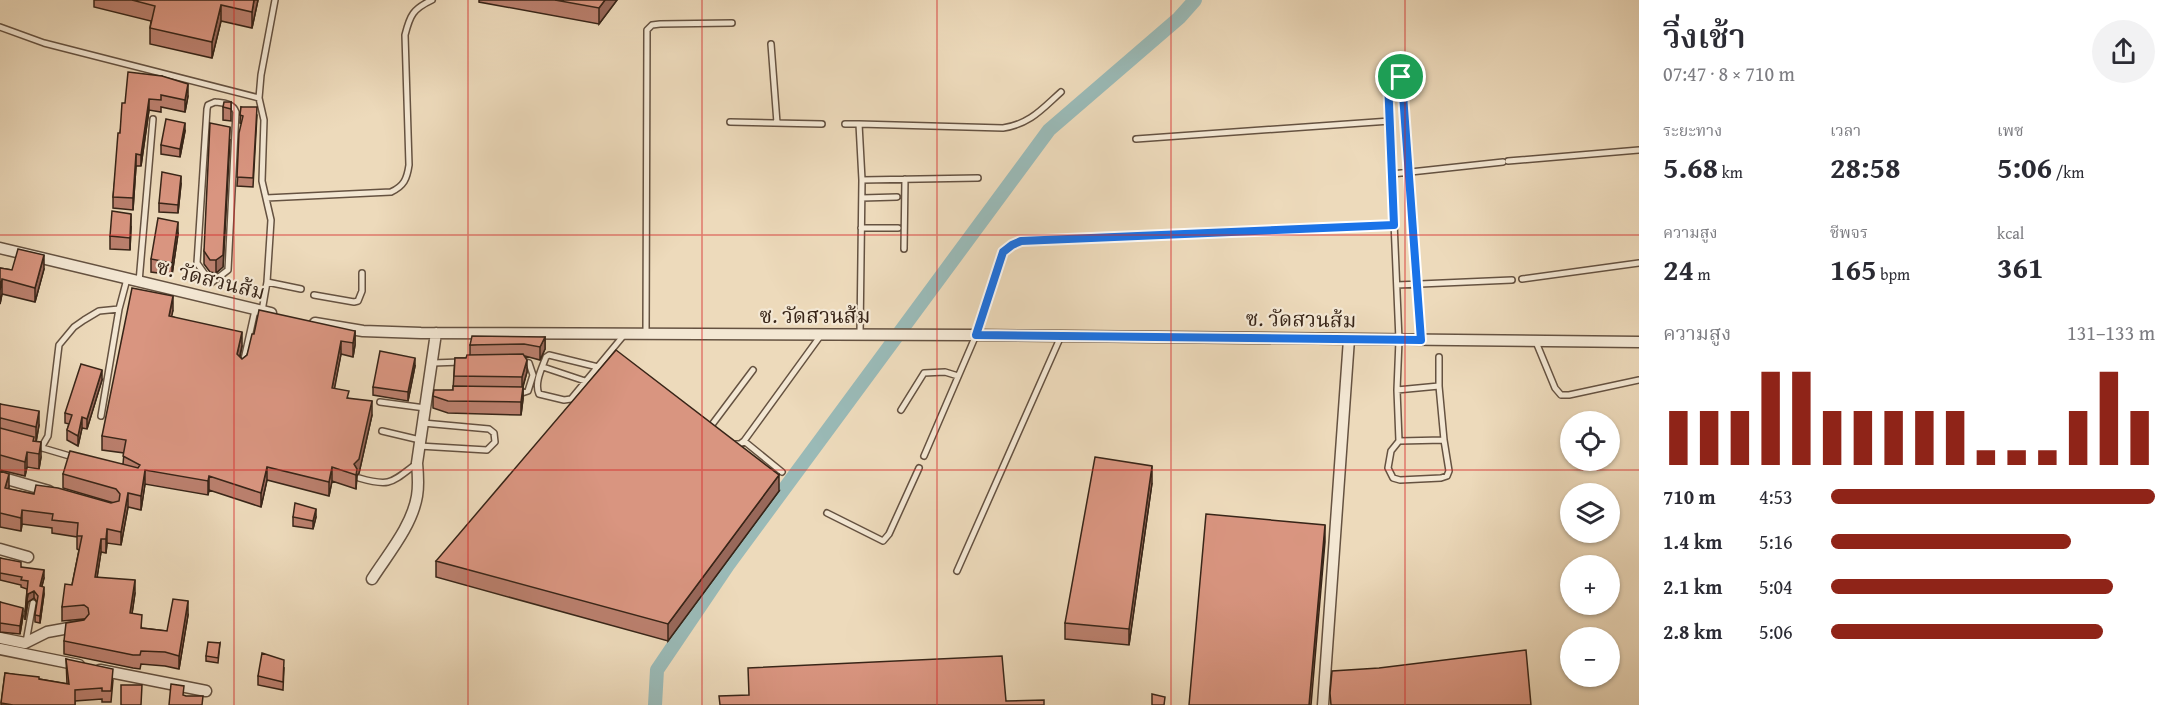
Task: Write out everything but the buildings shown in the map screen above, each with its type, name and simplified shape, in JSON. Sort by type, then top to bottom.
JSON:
[{"type":"street","name":"ซ. วัดสวนส้ม","points":[[0,248],[281,316]]},
{"type":"street","name":"ซ. วัดสวนส้ม","points":[[300,321],[363,331],[436,333],[860,334],[1639,342]]},
{"type":"street","points":[[372,579],[406,525],[417,498],[417,463],[425,408],[433,393],[436,333]]},
{"type":"street","points":[[1323,705],[1349,339]]},
{"type":"street","points":[[0,477],[56,494]]},
{"type":"street","points":[[0,549],[28,557]]},
{"type":"street","points":[[0,638],[26,643],[47,632],[82,626]]},
{"type":"street","points":[[0,649],[190,692],[206,691]]},
{"type":"lane","points":[[242,368],[267,282],[270,220],[262,181],[264,120],[259,98],[275,0]]},
{"type":"lane","points":[[267,198],[391,192],[403,185],[410,165],[405,34],[413,12],[432,0]]},
{"type":"lane","points":[[646,333],[647,30],[652,25],[660,24],[732,23]]},
{"type":"lane","points":[[0,27],[44,43],[259,98]]},
{"type":"lane","points":[[771,44],[777,123]]},
{"type":"lane","points":[[1421,340],[1402,81],[1399,75],[1390,76],[1388,80],[1399,340],[1397,390],[1399,441],[1391,451],[1388,468],[1393,477],[1400,480],[1448,476],[1439,386],[1439,357]]},
{"type":"lane","points":[[845,124],[1011,127],[1035,115],[1061,92]]},
{"type":"lane","points":[[209,298],[212,283],[228,270],[236,112],[235,108],[229,105],[215,102],[210,103],[207,109],[197,263],[212,283]]},
{"type":"lane","points":[[139,282],[153,119]]},
{"type":"lane","points":[[1136,139],[1390,120]]},
{"type":"lane","points":[[730,122],[822,124]]},
{"type":"lane","points":[[859,124],[862,180],[860,334]]},
{"type":"lane","points":[[1392,174],[1505,161],[1639,150]]},
{"type":"lane","points":[[862,180],[978,178]]},
{"type":"lane","points":[[904,249],[905,179]]},
{"type":"lane","points":[[862,198],[897,197]]},
{"type":"lane","points":[[145,221],[157,222]]},
{"type":"lane","points":[[924,456],[976,335],[1003,252],[1012,245],[1021,241],[1394,225]]},
{"type":"lane","points":[[861,228],[898,228]]},
{"type":"lane","points":[[1522,279],[1639,263]]},
{"type":"lane","points":[[314,295],[358,301],[362,291],[362,273]]},
{"type":"lane","points":[[101,416],[119,309],[127,279]]},
{"type":"lane","points":[[1397,285],[1512,280]]},
{"type":"lane","points":[[267,282],[301,289]]},
{"type":"lane","points":[[41,448],[48,436],[59,345],[66,335],[99,311],[119,309]]},
{"type":"lane","points":[[598,367],[549,355],[546,357],[537,392],[568,400],[598,367],[625,333]]},
{"type":"lane","points":[[727,438],[735,444],[744,441],[822,334]]},
{"type":"lane","points":[[957,572],[1061,336]]},
{"type":"lane","points":[[1536,342],[1554,388],[1561,395],[1639,380]]},
{"type":"lane","points":[[513,361],[529,363],[532,375],[528,391],[525,394],[514,393]]},
{"type":"lane","points":[[433,363],[467,362]]},
{"type":"lane","points":[[543,368],[585,381]]},
{"type":"lane","points":[[711,426],[753,370]]},
{"type":"lane","points":[[901,410],[924,373],[945,372],[958,376]]},
{"type":"lane","points":[[1397,390],[1439,386]]},
{"type":"lane","points":[[380,402],[425,408]]},
{"type":"lane","points":[[703,419],[719,432]]},
{"type":"lane","points":[[382,431],[420,443],[488,450],[495,442],[494,433],[489,429],[423,423]]},
{"type":"lane","points":[[1399,441],[1444,440]]},
{"type":"lane","points":[[744,441],[782,472]]},
{"type":"lane","points":[[31,445],[84,459]]},
{"type":"lane","points":[[359,478],[385,484],[394,481],[417,463]]},
{"type":"lane","points":[[827,513],[883,541],[889,534],[919,468]]},
{"type":"lane","points":[[26,643],[33,603]]},
{"type":"waterway","points":[[655,705],[657,670],[728,565],[1049,130],[1179,18],[1195,0]]},
{"type":"route","points":[[1393,75],[1401,77],[1421,340],[976,335],[1003,252],[1021,241],[1394,225],[1388,80],[1393,75]]}]
